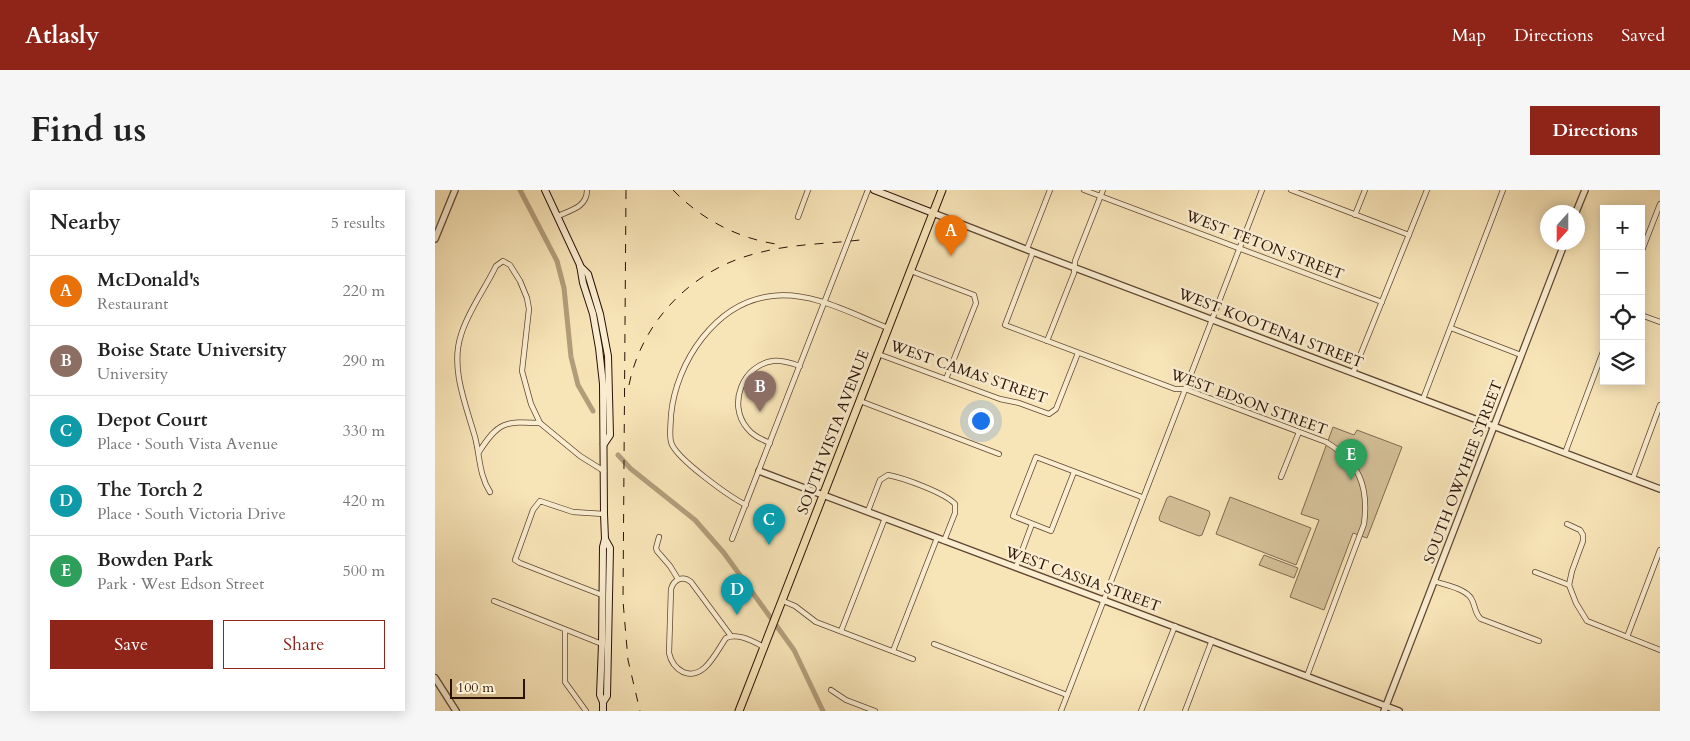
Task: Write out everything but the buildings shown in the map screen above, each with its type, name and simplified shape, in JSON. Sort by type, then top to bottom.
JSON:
[{"type":"main road","points":[[545,190],[579,265],[593,314],[599,348],[603,384],[604,444],[605,539],[603,547],[600,695],[603,702],[603,711]]},
{"type":"main road","name":"WEST KOOTENAI STREET","points":[[874,190],[933,213]]},
{"type":"main road","name":"SOUTH VISTA AVENUE","points":[[739,711],[942,190]]},
{"type":"main road","points":[[603,702],[607,696],[610,548],[605,539]]},
{"type":"street","points":[[435,239],[455,190]]},
{"type":"street","points":[[558,216],[580,206],[586,201],[587,190]]},
{"type":"street","points":[[798,217],[808,190]]},
{"type":"street","points":[[733,539],[868,190]]},
{"type":"street","points":[[1027,249],[1050,190]]},
{"type":"street","name":"WEST TETON STREET","points":[[1084,190],[1381,302]]},
{"type":"street","points":[[1047,340],[1103,190]]},
{"type":"street","points":[[1061,711],[1262,190]]},
{"type":"street","points":[[1291,190],[1409,235]]},
{"type":"street","points":[[1355,215],[1365,190]]},
{"type":"street","points":[[1353,373],[1427,190]]},
{"type":"street","points":[[1423,399],[1503,190]]},
{"type":"street","points":[[1579,205],[1585,190]]},
{"type":"street","points":[[1642,250],[1660,204]]},
{"type":"street","name":"WEST KOOTENAI STREET","points":[[933,213],[1660,488]]},
{"type":"street","name":"SOUTH OWYHEE STREET","points":[[1385,708],[1562,250]]},
{"type":"street","name":"WEST EDSON STREET","points":[[1033,252],[1005,325],[1175,389],[1185,389],[1326,442],[1341,451],[1353,464],[1363,482],[1366,510],[1364,524],[1307,676]]},
{"type":"street","points":[[490,492],[481,474],[479,452],[459,379],[458,351],[460,336],[466,322],[496,266],[503,262],[510,265],[520,281],[527,298],[529,309],[522,371],[531,404],[540,423],[580,456],[604,471]]},
{"type":"street","points":[[911,271],[974,295],[976,298],[976,303],[946,379]]},
{"type":"street","points":[[746,505],[732,498],[687,462],[677,453],[671,443],[672,407],[682,371],[696,346],[717,323],[736,308],[759,299],[781,295],[806,297],[889,328]]},
{"type":"street","points":[[1645,316],[1660,322]]},
{"type":"street","points":[[1451,328],[1521,355]]},
{"type":"street","name":"WEST CAMAS STREET","points":[[878,354],[1001,399],[1019,403],[1046,413],[1053,413],[1078,352]]},
{"type":"street","points":[[1565,453],[1600,360]]},
{"type":"street","points":[[770,443],[757,437],[746,427],[739,415],[737,401],[740,387],[748,374],[759,366],[773,361],[787,361],[800,366]]},
{"type":"street","points":[[860,401],[999,454]]},
{"type":"street","points":[[1633,478],[1660,405]]},
{"type":"street","points":[[479,452],[490,435],[500,427],[510,423],[540,423]]},
{"type":"street","points":[[1281,477],[1299,432]]},
{"type":"street","points":[[1074,472],[1051,531],[1013,516],[1036,457],[1143,498]]},
{"type":"street","name":"WEST CASSIA STREET","points":[[759,471],[1212,640],[1385,708],[1399,711]]},
{"type":"street","points":[[868,511],[880,480],[888,475],[949,498],[955,504],[955,512],[944,540]]},
{"type":"street","points":[[603,595],[515,560],[533,510],[540,502],[583,514],[604,514]]},
{"type":"street","points":[[841,632],[885,518]]},
{"type":"street","points":[[1015,567],[1032,524]]},
{"type":"street","points":[[1567,524],[1580,530],[1583,535],[1583,541],[1569,585],[1576,603],[1587,621],[1660,650]]},
{"type":"street","points":[[659,537],[657,551],[678,579]]},
{"type":"street","points":[[893,651],[937,538]]},
{"type":"street","points":[[1627,637],[1660,550]]},
{"type":"street","points":[[1535,572],[1569,585]]},
{"type":"street","points":[[731,636],[691,582],[685,578],[678,579],[672,585],[669,653],[670,660],[676,668],[692,674],[700,673],[726,638],[731,636],[737,636],[764,647]]},
{"type":"street","points":[[1434,581],[1465,592],[1473,601],[1474,610],[1481,619],[1539,641]]},
{"type":"street","points":[[783,601],[795,606],[816,622],[913,659]]},
{"type":"street","points":[[494,602],[602,644]]},
{"type":"street","points":[[1141,711],[1175,626]]},
{"type":"street","points":[[565,630],[565,682],[586,711]]},
{"type":"street","points":[[1185,711],[1212,640]]},
{"type":"street","points":[[934,644],[1067,695]]},
{"type":"street","points":[[435,678],[454,710]]},
{"type":"street","points":[[831,690],[846,700],[875,711]]},
{"type":"shaded area","points":[[1333,427],[1354,435],[1357,430],[1402,447],[1367,538],[1353,533],[1324,610],[1290,597],[1319,520],[1301,514]]},
{"type":"shaded area","points":[[1170,496],[1209,511],[1210,514],[1202,535],[1199,536],[1160,521],[1159,518],[1167,498]]},
{"type":"shaded area","points":[[1230,497],[1311,528],[1296,565],[1216,534]]},
{"type":"shaded area","points":[[1264,555],[1298,568],[1294,578],[1259,565]]},
{"type":"waterway","points":[[520,190],[557,261],[564,288],[571,357],[578,385],[593,411]]},
{"type":"waterway","points":[[618,455],[631,469],[695,520],[724,553],[794,650],[823,711]]},
{"type":"railway","points":[[626,190],[623,601],[628,660],[640,711]]},
{"type":"railway","points":[[673,190],[697,211],[723,227],[752,239],[783,245]]},
{"type":"railway","points":[[629,385],[636,361],[646,339],[674,300],[692,284],[735,260],[758,253],[795,246],[860,240]]},
{"type":"place","name":"McDonald's","points":[[951,256]]},
{"type":"place","name":"Boise State University","points":[[760,412]]},
{"type":"place","name":"Bowden Park","points":[[1351,480]]},
{"type":"place","name":"Depot Court","points":[[769,545]]},
{"type":"place","name":"The Torch 2","points":[[737,615]]}]
